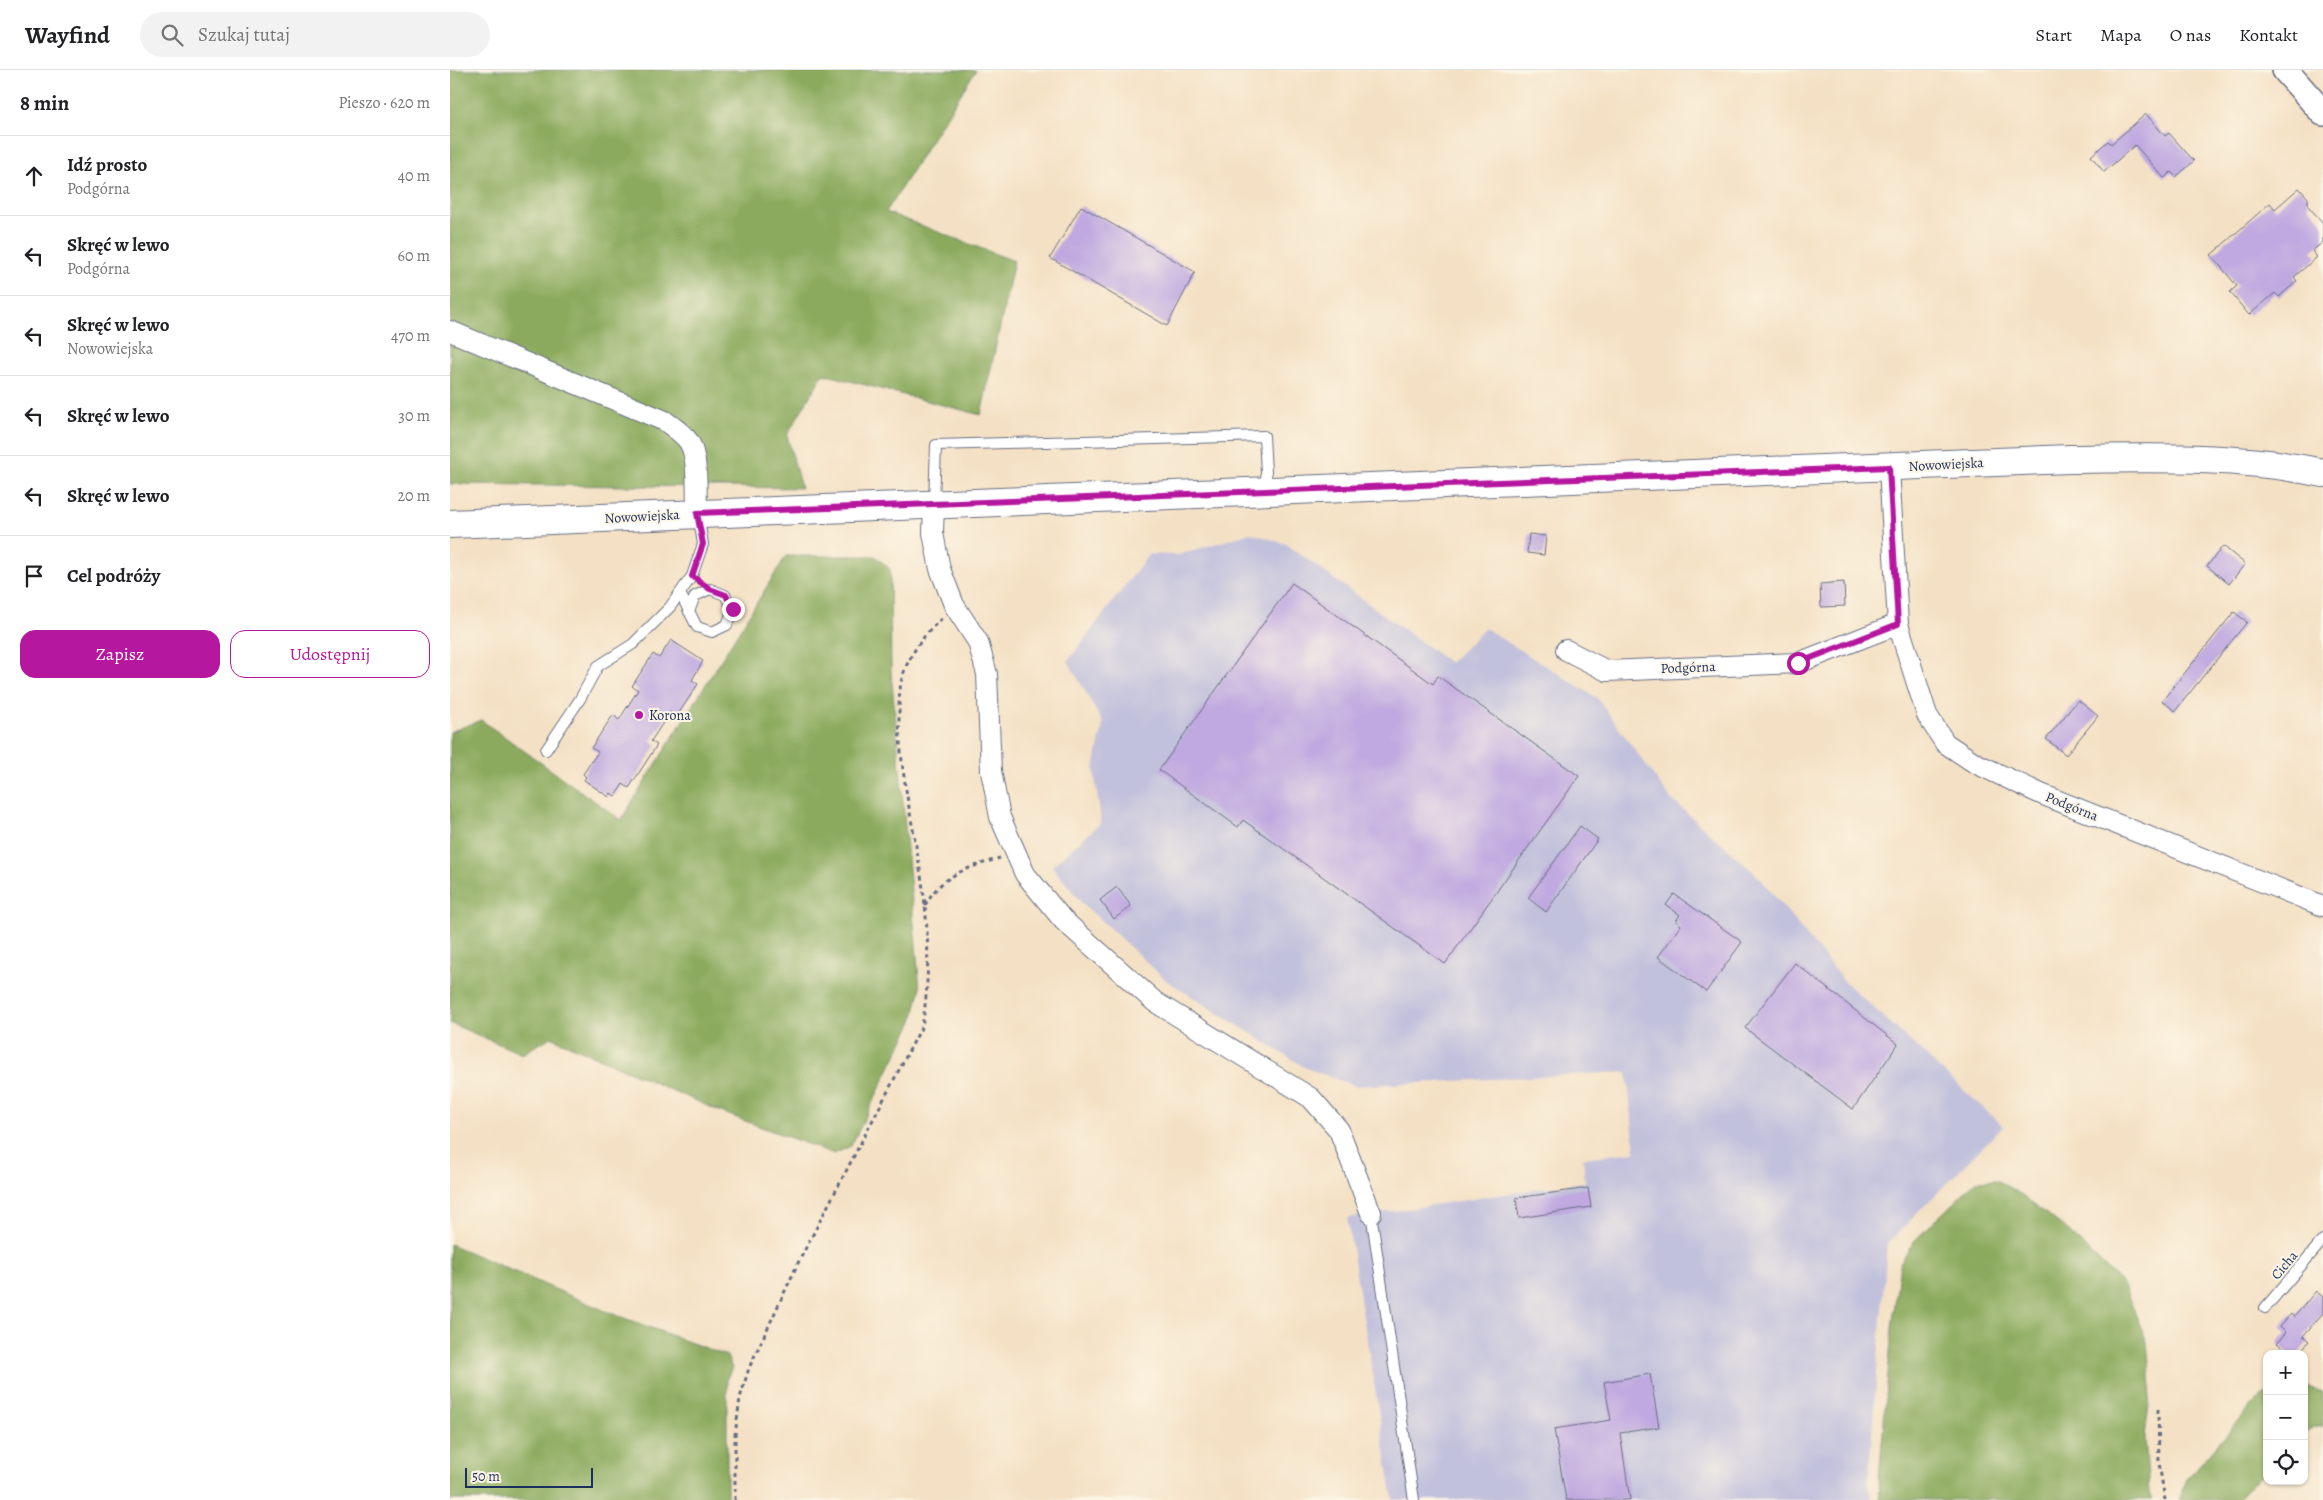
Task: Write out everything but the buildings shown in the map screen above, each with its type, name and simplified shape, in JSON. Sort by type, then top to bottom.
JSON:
[{"type":"main road","name":"Nowowiejska","points":[[450,524],[934,503],[2137,458],[2232,461],[2323,473]]},
{"type":"street","points":[[2285,70],[2323,113]]},
{"type":"street","points":[[450,331],[665,421],[688,441],[693,451],[697,513]]},
{"type":"street","name":"Podgórna","points":[[1889,467],[1898,624],[1927,715],[1945,743],[1975,763],[2041,794],[2323,906]]},
{"type":"street","points":[[934,503],[933,534],[940,568],[954,605],[978,642],[987,674],[991,771],[1000,817],[1024,874],[1063,920],[1155,1002],[1311,1098],[1339,1130],[1371,1212]]},
{"type":"street","name":"Podgórna","points":[[1566,650],[1607,671],[1798,663],[1898,624]]},
{"type":"lane","points":[[934,503],[936,445],[1264,436],[1267,492]]},
{"type":"lane","points":[[546,750],[580,699],[598,666],[633,644],[670,607],[692,576],[703,544],[697,513]]},
{"type":"lane","points":[[680,593],[697,627],[712,632],[727,625],[733,609],[726,595],[710,589],[692,576]]},
{"type":"lane","points":[[690,612],[695,596],[710,589]]},
{"type":"lane","points":[[1371,1212],[1414,1500]]},
{"type":"lane","name":"Cicha","points":[[2265,1308],[2323,1240]]},
{"type":"path","points":[[735,1500],[735,1435],[740,1398],[749,1368],[820,1218],[922,1026],[927,998],[925,906],[904,772],[899,732],[899,700],[903,674],[912,653],[926,634],[954,605]]},
{"type":"path","points":[[925,906],[933,890],[946,879],[970,868],[1016,855]]},
{"type":"path","points":[[2158,1409],[2159,1464],[2165,1500]]},
{"type":"shaded area","points":[[1251,533],[1286,544],[1450,663],[1485,628],[1597,698],[1670,798],[1760,878],[1842,979],[2003,1126],[1887,1244],[1868,1485],[1872,1500],[1393,1500],[1347,1218],[1585,1182],[1583,1158],[1635,1152],[1627,1072],[1355,1086],[1306,1068],[1167,981],[1081,902],[1052,866],[1101,823],[1094,769],[1103,723],[1068,661],[1149,554],[1178,555]]},
{"type":"green space","points":[[450,70],[976,70],[886,212],[1014,261],[981,415],[823,374],[787,435],[801,488],[450,484]]},
{"type":"green space","points":[[786,556],[875,556],[890,569],[891,671],[920,990],[913,1021],[851,1146],[834,1154],[721,1112],[551,1037],[522,1054],[450,1023],[450,732],[481,720],[621,820]]},
{"type":"green space","points":[[1996,1180],[2022,1195],[2065,1228],[2123,1284],[2147,1342],[2151,1387],[2145,1437],[2149,1493],[2152,1500],[1880,1500],[1879,1478],[1892,1328],[1900,1263],[1915,1240],[1976,1181]]},
{"type":"green space","points":[[450,1244],[608,1312],[727,1356],[732,1368],[727,1378],[727,1500],[450,1500]]},
{"type":"green space","points":[[2308,1387],[2323,1392],[2323,1427],[2314,1427],[2308,1431]]},
{"type":"green space","points":[[2263,1397],[2263,1472],[2237,1500],[2178,1500],[2187,1479],[2256,1401]]},
{"type":"place","name":"Korona","points":[[639,715]]},
{"type":"route","points":[[733,609],[726,595],[710,589],[692,576],[703,544],[697,513],[1889,467],[1898,624],[1798,663]]}]
